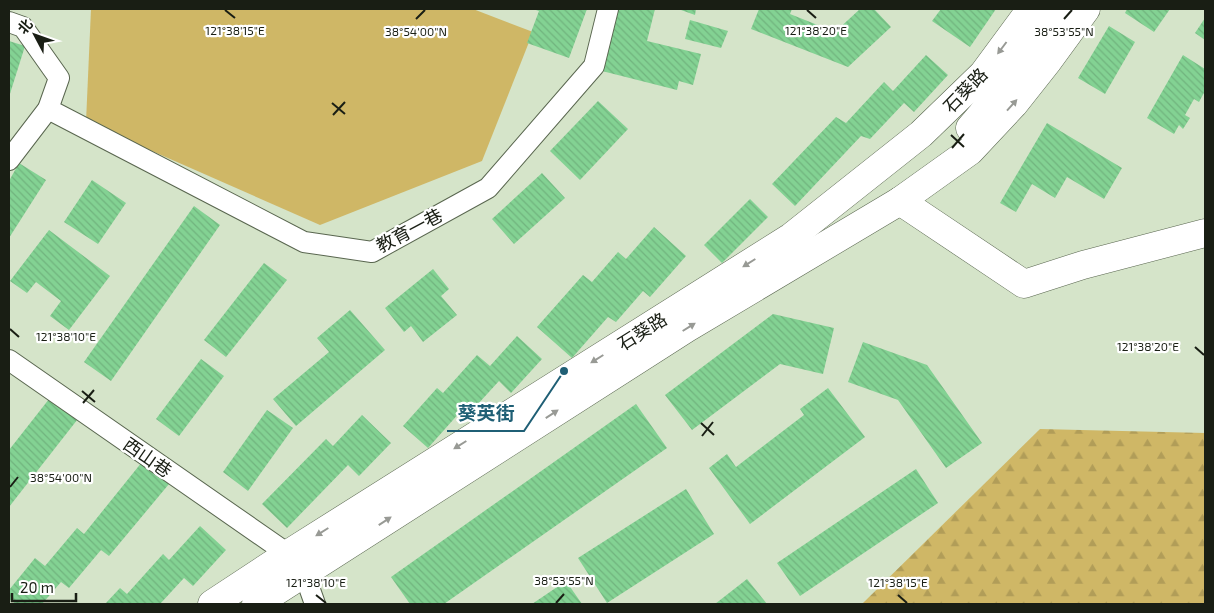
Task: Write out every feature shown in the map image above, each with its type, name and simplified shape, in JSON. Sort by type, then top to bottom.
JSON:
[{"type":"main road","name":"石葵路","points":[[212,604],[296,563],[798,247],[983,74],[1031,9]]},
{"type":"main road","points":[[798,247],[851,200],[942,138],[996,94],[1059,9]]},
{"type":"main road","points":[[798,247],[900,201],[970,151],[1014,104],[1086,9]]},
{"type":"main road","points":[[900,201],[1024,284],[1083,265],[1205,233]]},
{"type":"main road","points":[[256,604],[296,563]]},
{"type":"street","name":"教育一巷","points":[[48,109],[304,242],[372,252],[488,188],[594,66],[608,9]]},
{"type":"street","points":[[9,22],[22,27],[59,78],[48,109],[9,160]]},
{"type":"street","name":"西山巷","points":[[9,360],[296,563]]},
{"type":"street","points":[[296,563],[315,604]]},
{"type":"green space","points":[[91,9],[473,9],[533,32],[482,161],[320,225],[86,122]]},
{"type":"green space","points":[[1040,429],[1205,433],[1205,604],[862,604]]},
{"type":"building","points":[[533,9],[587,9],[569,58],[527,43],[539,11]]},
{"type":"building","points":[[618,9],[655,9],[647,41],[701,54],[693,85],[679,81],[677,90],[602,71]]},
{"type":"building","points":[[696,9],[695,15],[681,10]]},
{"type":"building","points":[[759,9],[792,9],[790,14],[835,32],[860,9],[874,9],[891,27],[848,67],[751,29]]},
{"type":"building","points":[[941,9],[996,9],[970,47],[932,21]]},
{"type":"building","points":[[1127,9],[1170,9],[1154,32],[1125,13]]},
{"type":"building","points":[[1205,18],[1205,40],[1195,33]]},
{"type":"building","points":[[690,20],[728,31],[721,48],[685,39]]},
{"type":"building","points":[[1109,26],[1135,42],[1105,94],[1078,78]]},
{"type":"building","points":[[9,41],[25,46],[9,97]]},
{"type":"building","points":[[926,55],[948,75],[914,112],[904,103],[870,139],[861,136],[795,206],[772,184],[836,117],[846,123],[884,82],[893,91]]},
{"type":"building","points":[[1183,55],[1205,69],[1205,91],[1199,102],[1194,99],[1185,115],[1190,118],[1183,129],[1179,125],[1174,134],[1147,118]]},
{"type":"building","points":[[598,101],[628,129],[580,180],[550,151]]},
{"type":"building","points":[[1047,123],[1122,168],[1104,199],[1067,177],[1055,198],[1032,184],[1016,212],[1000,203]]},
{"type":"building","points":[[19,163],[46,180],[9,238],[9,181]]},
{"type":"building","points":[[542,173],[565,198],[514,244],[492,219]]},
{"type":"building","points":[[92,180],[126,203],[98,244],[64,222]]},
{"type":"building","points":[[750,199],[768,217],[722,263],[704,245]]},
{"type":"building","points":[[194,206],[220,225],[111,381],[84,362]]},
{"type":"building","points":[[654,227],[686,256],[650,297],[643,291],[616,322],[608,317],[572,358],[537,327],[583,275],[592,282],[618,252],[626,259]]},
{"type":"building","points":[[49,230],[110,276],[69,330],[50,316],[61,301],[36,282],[27,293],[10,281]]},
{"type":"building","points":[[264,263],[287,280],[226,357],[204,340]]},
{"type":"building","points":[[433,269],[449,289],[441,296],[457,315],[423,342],[411,326],[404,332],[385,308]]},
{"type":"building","points":[[350,310],[385,350],[296,426],[273,399],[329,352],[317,338]]},
{"type":"building","points":[[773,314],[834,328],[823,374],[780,364],[692,430],[665,395]]},
{"type":"building","points":[[517,336],[542,359],[511,393],[499,381],[467,416],[461,411],[428,448],[403,426],[437,388],[443,393],[477,355],[490,366]]},
{"type":"building","points":[[863,342],[927,365],[982,443],[946,468],[898,400],[848,382]]},
{"type":"building","points":[[201,359],[224,376],[179,436],[156,419]]},
{"type":"building","points":[[828,388],[865,437],[750,524],[709,468],[727,454],[736,467],[804,415],[800,409]]},
{"type":"building","points":[[53,394],[81,415],[9,507],[9,450]]},
{"type":"building","points":[[636,404],[667,448],[444,604],[410,604],[391,577]]},
{"type":"building","points":[[267,410],[293,428],[248,491],[223,472]]},
{"type":"building","points":[[362,415],[391,443],[359,476],[348,465],[287,528],[262,504],[326,439],[333,446]]},
{"type":"building","points":[[142,462],[169,484],[109,556],[101,550],[69,588],[61,582],[42,604],[16,604],[9,599],[9,590],[35,558],[45,566],[77,528],[84,534]]},
{"type":"building","points":[[916,469],[938,503],[800,596],[777,563]]},
{"type":"building","points":[[686,489],[714,534],[607,603],[578,558]]},
{"type":"building","points":[[200,526],[226,550],[193,586],[184,578],[160,604],[105,604],[120,588],[127,594],[163,554],[169,560]]},
{"type":"building","points":[[747,579],[767,604],[715,604]]},
{"type":"building","points":[[566,581],[582,604],[532,604]]},
{"type":"place","name":"葵英街","points":[[564,371]]}]
